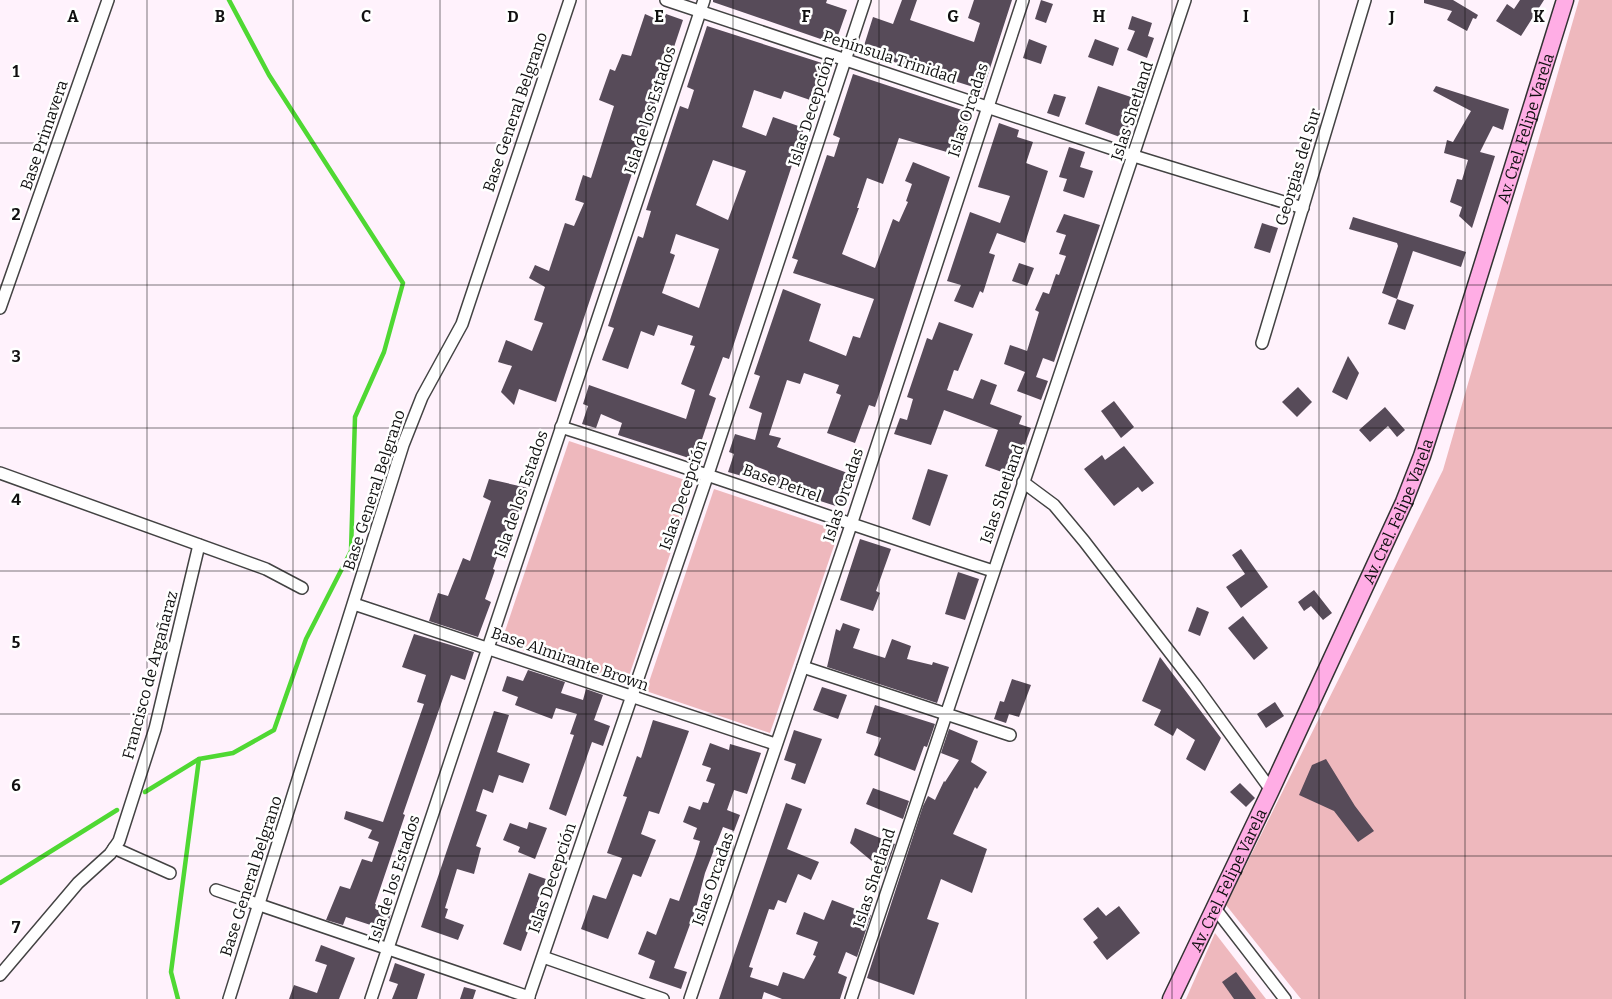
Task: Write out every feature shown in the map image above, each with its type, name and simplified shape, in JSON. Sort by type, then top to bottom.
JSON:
[{"type":"main road","name":"Av. Crel. Felipe Varela","points":[[1171,999],[1272,790],[1392,528],[1422,456],[1565,0]]},
{"type":"street","name":"Base Primavera","points":[[0,308],[108,0]]},
{"type":"street","name":"Base General Belgrano","points":[[229,999],[404,444],[422,397],[462,324],[570,0]]},
{"type":"street","name":"Península Trinidad","points":[[666,0],[702,5],[845,60],[1134,156],[1303,208]]},
{"type":"street","name":"Islas Decepción","points":[[529,998],[630,697],[708,474],[865,0]]},
{"type":"street","name":"Islas Orcadas","points":[[690,999],[775,744],[803,668],[851,525],[986,106],[1023,0]]},
{"type":"street","name":"Islas Shetland","points":[[851,999],[945,713],[1185,0]]},
{"type":"street","name":"Georgias del Sur","points":[[1262,343],[1365,0]]},
{"type":"street","name":"Isla de los Estados","points":[[371,999],[702,5]]},
{"type":"street","name":"Base Petrel","points":[[561,427],[708,474],[851,525],[993,571]]},
{"type":"street","points":[[0,473],[266,569],[302,588]]},
{"type":"street","points":[[1023,482],[1054,506],[1084,541],[1195,685],[1272,790]]},
{"type":"street","name":"Francisco de Argañaraz","points":[[0,975],[78,883],[119,841],[155,729],[199,545]]},
{"type":"street","name":"Base Almirante Brown","points":[[354,604],[775,744]]},
{"type":"street","points":[[803,668],[1010,735]]},
{"type":"street","points":[[114,848],[170,873]]},
{"type":"street","points":[[216,890],[529,998]]},
{"type":"street","points":[[1214,907],[1285,999]]},
{"type":"street","points":[[542,957],[663,999]]},
{"type":"shaded area","points":[[1579,0],[1612,0],[1612,999],[1301,999],[1226,905],[1443,470]]},
{"type":"shaded area","points":[[569,441],[694,483],[626,685],[501,643]]},
{"type":"shaded area","points":[[714,489],[839,531],[770,733],[646,691]]},
{"type":"shaded area","points":[[1215,933],[1266,999],[1186,999]]},
{"type":"building","points":[[713,0],[827,0],[826,3],[847,10],[835,44],[713,2]]},
{"type":"building","points":[[902,0],[917,0],[910,20],[974,42],[980,23],[968,18],[974,0],[1012,0],[983,90],[862,52],[873,17],[893,24]]},
{"type":"building","points":[[1041,0],[1053,4],[1046,23],[1035,19]]},
{"type":"building","points":[[1424,0],[1453,0],[1478,15],[1476,19],[1473,18],[1467,31],[1447,20],[1452,11],[1424,3]]},
{"type":"building","points":[[1520,0],[1544,0],[1521,36],[1496,21],[1507,4],[1514,9]]},
{"type":"building","points":[[645,14],[663,22],[666,14],[683,20],[556,402],[519,389],[514,405],[501,392],[512,366],[498,362],[506,340],[532,351],[543,323],[534,320],[545,287],[529,278],[535,265],[549,271],[565,223],[574,226],[584,203],[575,200],[583,175],[591,178],[614,106],[599,100],[610,69],[615,71],[622,54],[631,56]]},
{"type":"building","points":[[1132,16],[1152,23],[1148,36],[1154,38],[1147,58],[1127,50],[1135,31],[1128,29]]},
{"type":"building","points":[[707,26],[825,64],[813,101],[784,91],[781,99],[754,90],[742,127],[766,136],[773,117],[804,128],[729,359],[723,357],[709,395],[716,398],[695,460],[618,435],[622,423],[601,414],[596,428],[582,424],[588,406],[583,404],[589,385],[686,419],[695,390],[681,384],[695,346],[690,345],[693,336],[658,325],[654,336],[641,331],[628,369],[602,360],[614,328],[608,326],[638,236],[643,238],[651,211],[646,210],[680,106],[688,109],[694,90],[687,87]],"holes":[[[713,160],[746,171],[728,220],[696,205]],[[676,234],[719,249],[699,308],[662,293],[675,255],[670,253]]]},
{"type":"building","points":[[1029,39],[1047,46],[1041,64],[1023,58]]},
{"type":"building","points":[[1095,39],[1119,48],[1113,66],[1088,57]]},
{"type":"building","points":[[853,74],[971,113],[957,155],[899,138],[883,184],[867,178],[857,208],[859,208],[842,254],[875,268],[893,219],[899,222],[908,202],[906,201],[912,184],[905,181],[913,162],[950,177],[875,407],[869,405],[855,443],[827,433],[841,395],[836,393],[839,385],[804,373],[800,384],[787,380],[769,435],[781,438],[777,447],[853,475],[842,508],[764,483],[768,471],[747,463],[742,476],[728,472],[734,454],[729,452],[735,434],[755,440],[762,413],[749,408],[760,376],[754,374],[783,289],[821,304],[809,341],[846,356],[853,336],[860,338],[874,299],[793,273],[798,260],[792,258],[827,155],[834,157],[840,138],[833,135]]},
{"type":"building","points":[[1098,86],[1137,99],[1125,139],[1085,124]]},
{"type":"building","points":[[1436,86],[1509,109],[1503,130],[1493,126],[1480,152],[1495,156],[1472,228],[1459,216],[1462,207],[1450,202],[1457,179],[1462,180],[1468,160],[1444,153],[1447,140],[1453,142],[1471,111],[1433,91]]},
{"type":"building","points":[[1054,94],[1066,97],[1059,117],[1047,113]]},
{"type":"building","points":[[999,123],[1019,130],[1017,137],[1033,142],[1026,163],[1048,171],[1025,243],[997,233],[989,253],[995,255],[983,293],[980,291],[973,308],[954,301],[961,285],[947,281],[970,212],[1000,223],[1010,196],[978,187]]},
{"type":"building","points":[[1069,147],[1085,152],[1080,167],[1093,171],[1084,198],[1063,191],[1067,179],[1059,177]]},
{"type":"building","points":[[1064,214],[1100,225],[1054,362],[1043,358],[1036,377],[1048,381],[1041,400],[1017,391],[1025,372],[1004,364],[1010,345],[1027,351],[1039,312],[1035,310],[1043,292],[1049,294],[1056,274],[1059,275],[1066,256],[1059,254],[1066,235],[1056,232]]},
{"type":"building","points":[[1353,217],[1466,252],[1461,267],[1413,251],[1397,299],[1382,293],[1398,246],[1397,243],[1349,229]]},
{"type":"building","points":[[1262,223],[1278,228],[1270,253],[1254,248]]},
{"type":"building","points":[[1019,263],[1034,268],[1027,286],[1012,281]]},
{"type":"building","points":[[1397,299],[1414,305],[1405,330],[1388,324]]},
{"type":"building","points":[[939,322],[973,334],[958,371],[954,370],[947,390],[973,399],[981,379],[997,385],[990,404],[1022,416],[1019,424],[1031,428],[1013,476],[985,466],[998,430],[944,410],[931,445],[894,434],[900,418],[907,420],[913,399],[907,397],[927,338],[932,340]]},
{"type":"building","points":[[1348,356],[1359,373],[1347,400],[1332,392]]},
{"type":"building","points":[[1298,387],[1312,402],[1297,417],[1282,402]]},
{"type":"building","points":[[1114,401],[1134,427],[1121,438],[1101,411]]},
{"type":"building","points":[[1385,407],[1405,430],[1397,437],[1388,426],[1370,442],[1359,430]]},
{"type":"building","points":[[1124,446],[1154,483],[1142,492],[1138,487],[1114,506],[1084,469],[1102,455],[1105,460]]},
{"type":"building","points":[[928,469],[948,475],[930,526],[912,519]]},
{"type":"building","points":[[489,479],[528,488],[519,514],[513,511],[493,569],[495,570],[485,599],[491,602],[478,637],[429,621],[438,593],[448,596],[463,558],[470,561],[491,501],[483,497]]},
{"type":"building","points":[[860,539],[891,549],[876,591],[880,593],[873,611],[840,600]]},
{"type":"building","points":[[1241,549],[1268,587],[1241,608],[1226,587],[1245,574],[1232,555]]},
{"type":"building","points":[[958,572],[979,579],[965,620],[945,614]]},
{"type":"building","points":[[1314,590],[1332,613],[1323,620],[1311,606],[1304,611],[1298,602]]},
{"type":"building","points":[[1197,607],[1209,612],[1200,636],[1188,631]]},
{"type":"building","points":[[1243,616],[1268,648],[1254,660],[1228,628]]},
{"type":"building","points":[[843,623],[860,629],[853,648],[885,658],[892,639],[911,646],[907,659],[932,665],[933,662],[949,667],[937,703],[827,667],[836,629],[840,631]]},
{"type":"building","points":[[414,634],[474,652],[465,680],[451,675],[403,814],[405,815],[375,904],[392,910],[386,930],[346,917],[343,925],[326,920],[340,886],[350,889],[362,859],[372,862],[379,842],[368,838],[372,830],[344,819],[346,811],[383,822],[424,704],[417,702],[426,675],[402,667]]},
{"type":"building","points":[[1160,657],[1221,738],[1205,771],[1186,759],[1195,740],[1177,728],[1173,736],[1154,725],[1161,710],[1142,701]]},
{"type":"building","points":[[528,670],[565,682],[561,693],[583,700],[586,689],[603,695],[594,720],[610,726],[603,746],[592,742],[566,816],[549,809],[574,735],[570,734],[577,714],[556,708],[552,719],[515,705],[518,697],[502,691],[507,676],[523,681]]},
{"type":"building","points":[[1012,679],[1031,685],[1019,717],[1009,714],[1006,723],[994,719],[1000,701],[1004,702]]},
{"type":"building","points":[[822,687],[847,695],[838,719],[813,710]]},
{"type":"building","points":[[1275,702],[1284,716],[1266,728],[1257,714]]},
{"type":"building","points":[[875,705],[935,724],[927,747],[924,746],[915,771],[874,755],[881,738],[866,733]]},
{"type":"building","points":[[494,711],[509,715],[497,752],[530,764],[523,783],[499,775],[493,793],[483,789],[476,811],[487,815],[476,846],[481,848],[474,874],[457,869],[445,908],[448,909],[445,918],[464,925],[458,940],[421,927]]},
{"type":"building","points":[[653,720],[689,731],[659,814],[649,811],[641,834],[656,840],[641,877],[633,874],[608,939],[581,929],[593,895],[606,899],[622,858],[607,853],[627,797],[623,796],[637,756],[641,758]]},
{"type":"building","points":[[949,729],[978,741],[971,762],[987,772],[977,789],[975,787],[953,834],[987,849],[972,893],[941,879],[927,919],[939,923],[914,995],[867,978],[923,806],[928,796],[935,800],[944,781],[959,760],[941,753]]},
{"type":"building","points":[[794,730],[822,739],[805,784],[791,779],[796,764],[784,760]]},
{"type":"building","points":[[710,743],[729,750],[730,744],[761,753],[747,794],[734,790],[727,810],[740,815],[734,831],[723,827],[705,873],[696,908],[674,968],[687,972],[681,989],[649,978],[655,961],[638,954],[647,931],[656,935],[670,898],[679,901],[696,854],[700,841],[693,839],[697,828],[683,822],[689,806],[700,810],[703,802],[708,803],[715,784],[706,781],[711,768],[702,765]]},
{"type":"building","points":[[1326,759],[1355,806],[1374,831],[1358,842],[1334,811],[1299,795],[1312,765]]},
{"type":"building","points":[[1240,783],[1255,798],[1246,807],[1230,792]]},
{"type":"building","points":[[873,788],[909,801],[903,819],[866,804]]},
{"type":"building","points":[[786,803],[802,809],[787,849],[819,862],[811,880],[798,874],[786,903],[778,900],[774,910],[769,909],[749,967],[753,968],[750,977],[778,986],[783,972],[804,979],[816,956],[813,955],[818,942],[796,934],[804,912],[824,920],[832,900],[871,915],[857,957],[846,952],[838,973],[847,977],[840,999],[782,999],[764,992],[762,999],[719,999]]},
{"type":"building","points":[[529,822],[547,828],[535,859],[518,852],[520,847],[503,840],[510,823],[527,829]]},
{"type":"building","points":[[855,828],[895,844],[885,872],[850,843]]},
{"type":"building","points":[[529,873],[546,879],[536,907],[547,911],[544,921],[533,918],[521,951],[503,944]]},
{"type":"building","points":[[1119,906],[1140,933],[1107,960],[1093,942],[1098,938],[1083,919],[1098,907],[1106,916]]},
{"type":"building","points":[[321,945],[355,958],[339,999],[289,999],[294,985],[317,993],[327,965],[315,961]]},
{"type":"building","points":[[395,963],[425,974],[417,999],[392,999],[398,984],[389,981]]},
{"type":"building","points":[[1236,972],[1256,999],[1234,999],[1222,982]]},
{"type":"building","points":[[464,987],[476,990],[473,999],[460,999]]},
{"type":"waterway","points":[[145,792],[199,759],[233,753],[274,730],[306,639],[351,551],[355,417],[384,352],[403,283],[269,75],[229,0]]},
{"type":"waterway","points":[[178,999],[171,972],[199,759]]},
{"type":"waterway","points":[[0,883],[117,810]]}]
